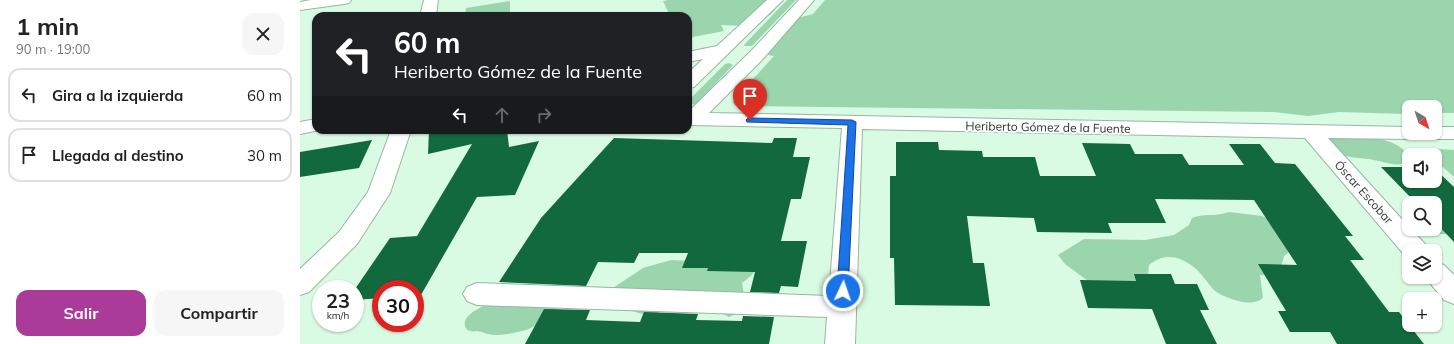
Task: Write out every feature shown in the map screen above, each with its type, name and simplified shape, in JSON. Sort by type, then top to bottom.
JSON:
[{"type":"street","points":[[300,6],[344,0]]},
{"type":"street","points":[[429,12],[431,0]]},
{"type":"street","points":[[692,79],[776,0]]},
{"type":"street","points":[[692,117],[756,56],[807,0]]},
{"type":"street","points":[[692,56],[723,50],[756,56]]},
{"type":"street","name":"Heriberto Gómez de la Fuente","points":[[692,119],[1402,133]]},
{"type":"street","points":[[840,344],[852,122]]},
{"type":"street","points":[[300,128],[312,126]]},
{"type":"street","name":"Óscar Escobar","points":[[1311,132],[1410,244]]},
{"type":"street","points":[[1442,133],[1454,133]]},
{"type":"street","points":[[300,285],[348,238],[379,193],[400,134]]},
{"type":"street","points":[[1442,280],[1454,293]]},
{"type":"street","points":[[477,294],[842,306]]},
{"type":"green space","points":[[772,0],[777,5],[770,15],[745,26],[721,25],[724,31],[692,37],[692,12],[668,12],[663,1]]},
{"type":"green space","points":[[787,0],[796,0],[752,46],[745,46],[744,45]]},
{"type":"green space","points":[[825,0],[1454,0],[1454,113],[1442,113],[1442,100],[1402,100],[1402,114],[1339,112],[1308,116],[1274,112],[736,106],[733,103],[735,99],[774,56],[762,54],[793,19],[813,14]]},
{"type":"green space","points":[[510,1],[510,12],[466,12],[466,8]]},
{"type":"green space","points":[[729,63],[733,65],[696,104],[692,104],[692,97],[725,64]]},
{"type":"green space","points":[[1331,136],[1373,138],[1393,143],[1402,148],[1402,164],[1389,164],[1369,159],[1346,156],[1339,153],[1329,141]]},
{"type":"green space","points":[[1442,149],[1454,150],[1454,177],[1442,166]]},
{"type":"green space","points":[[1229,212],[1262,216],[1269,219],[1286,240],[1288,253],[1284,256],[1279,268],[1269,275],[1260,275],[1263,298],[1256,302],[1243,302],[1220,294],[1214,290],[1196,269],[1185,261],[1173,257],[1161,258],[1149,265],[1148,275],[1142,283],[1088,281],[1065,264],[1058,255],[1084,239],[1145,240],[1174,235],[1189,225],[1192,218]]},
{"type":"green space","points":[[1442,224],[1454,234],[1442,234]]},
{"type":"green space","points":[[671,260],[690,261],[755,270],[752,275],[742,283],[743,303],[741,308],[729,317],[718,311],[698,307],[685,313],[660,312],[652,315],[645,315],[620,307],[613,288],[643,268]]},
{"type":"green space","points":[[493,302],[566,302],[526,330],[507,334],[490,335],[467,330],[465,322],[470,314]]},
{"type":"building","points":[[429,134],[507,134],[509,147],[539,141],[515,195],[477,197],[424,290],[424,280],[372,280],[372,299],[364,299],[364,280],[361,280],[390,238],[417,236],[472,144],[428,154]]},
{"type":"building","points":[[614,138],[772,143],[774,138],[797,138],[793,157],[810,157],[801,199],[791,199],[781,241],[807,241],[798,287],[781,286],[779,293],[750,292],[755,272],[707,271],[708,268],[682,268],[688,253],[639,253],[634,263],[598,262],[586,286],[499,282],[541,218]]},
{"type":"building","points":[[372,140],[359,168],[300,177],[300,152]]},
{"type":"building","points":[[896,142],[938,142],[939,150],[982,151],[983,157],[1035,157],[1040,176],[1096,176],[1082,143],[1130,144],[1135,154],[1182,154],[1189,165],[1244,165],[1229,144],[1260,144],[1275,163],[1295,164],[1353,236],[1345,236],[1364,260],[1350,260],[1389,312],[1399,312],[1402,316],[1402,332],[1415,332],[1424,344],[1337,344],[1330,332],[1290,332],[1278,311],[1286,311],[1258,264],[1297,265],[1254,200],[1155,199],[1166,223],[1108,223],[1112,233],[1037,232],[1034,218],[967,216],[973,263],[984,263],[990,306],[895,305],[894,258],[890,258],[890,176],[896,176]]},
{"type":"building","points":[[1381,167],[1402,167],[1402,188],[1442,188],[1442,176],[1454,187],[1454,242],[1442,229],[1442,196],[1409,196]]},
{"type":"building","points":[[1134,274],[1171,274],[1175,284],[1197,284],[1209,310],[1200,310],[1217,344],[1166,344],[1152,309],[1088,308],[1080,280],[1136,281]]},
{"type":"building","points":[[544,309],[590,310],[586,320],[640,322],[644,312],[698,314],[696,320],[742,321],[743,316],[774,317],[769,344],[525,344]]},
{"type":"route","points":[[750,120],[852,122],[843,291]]}]
